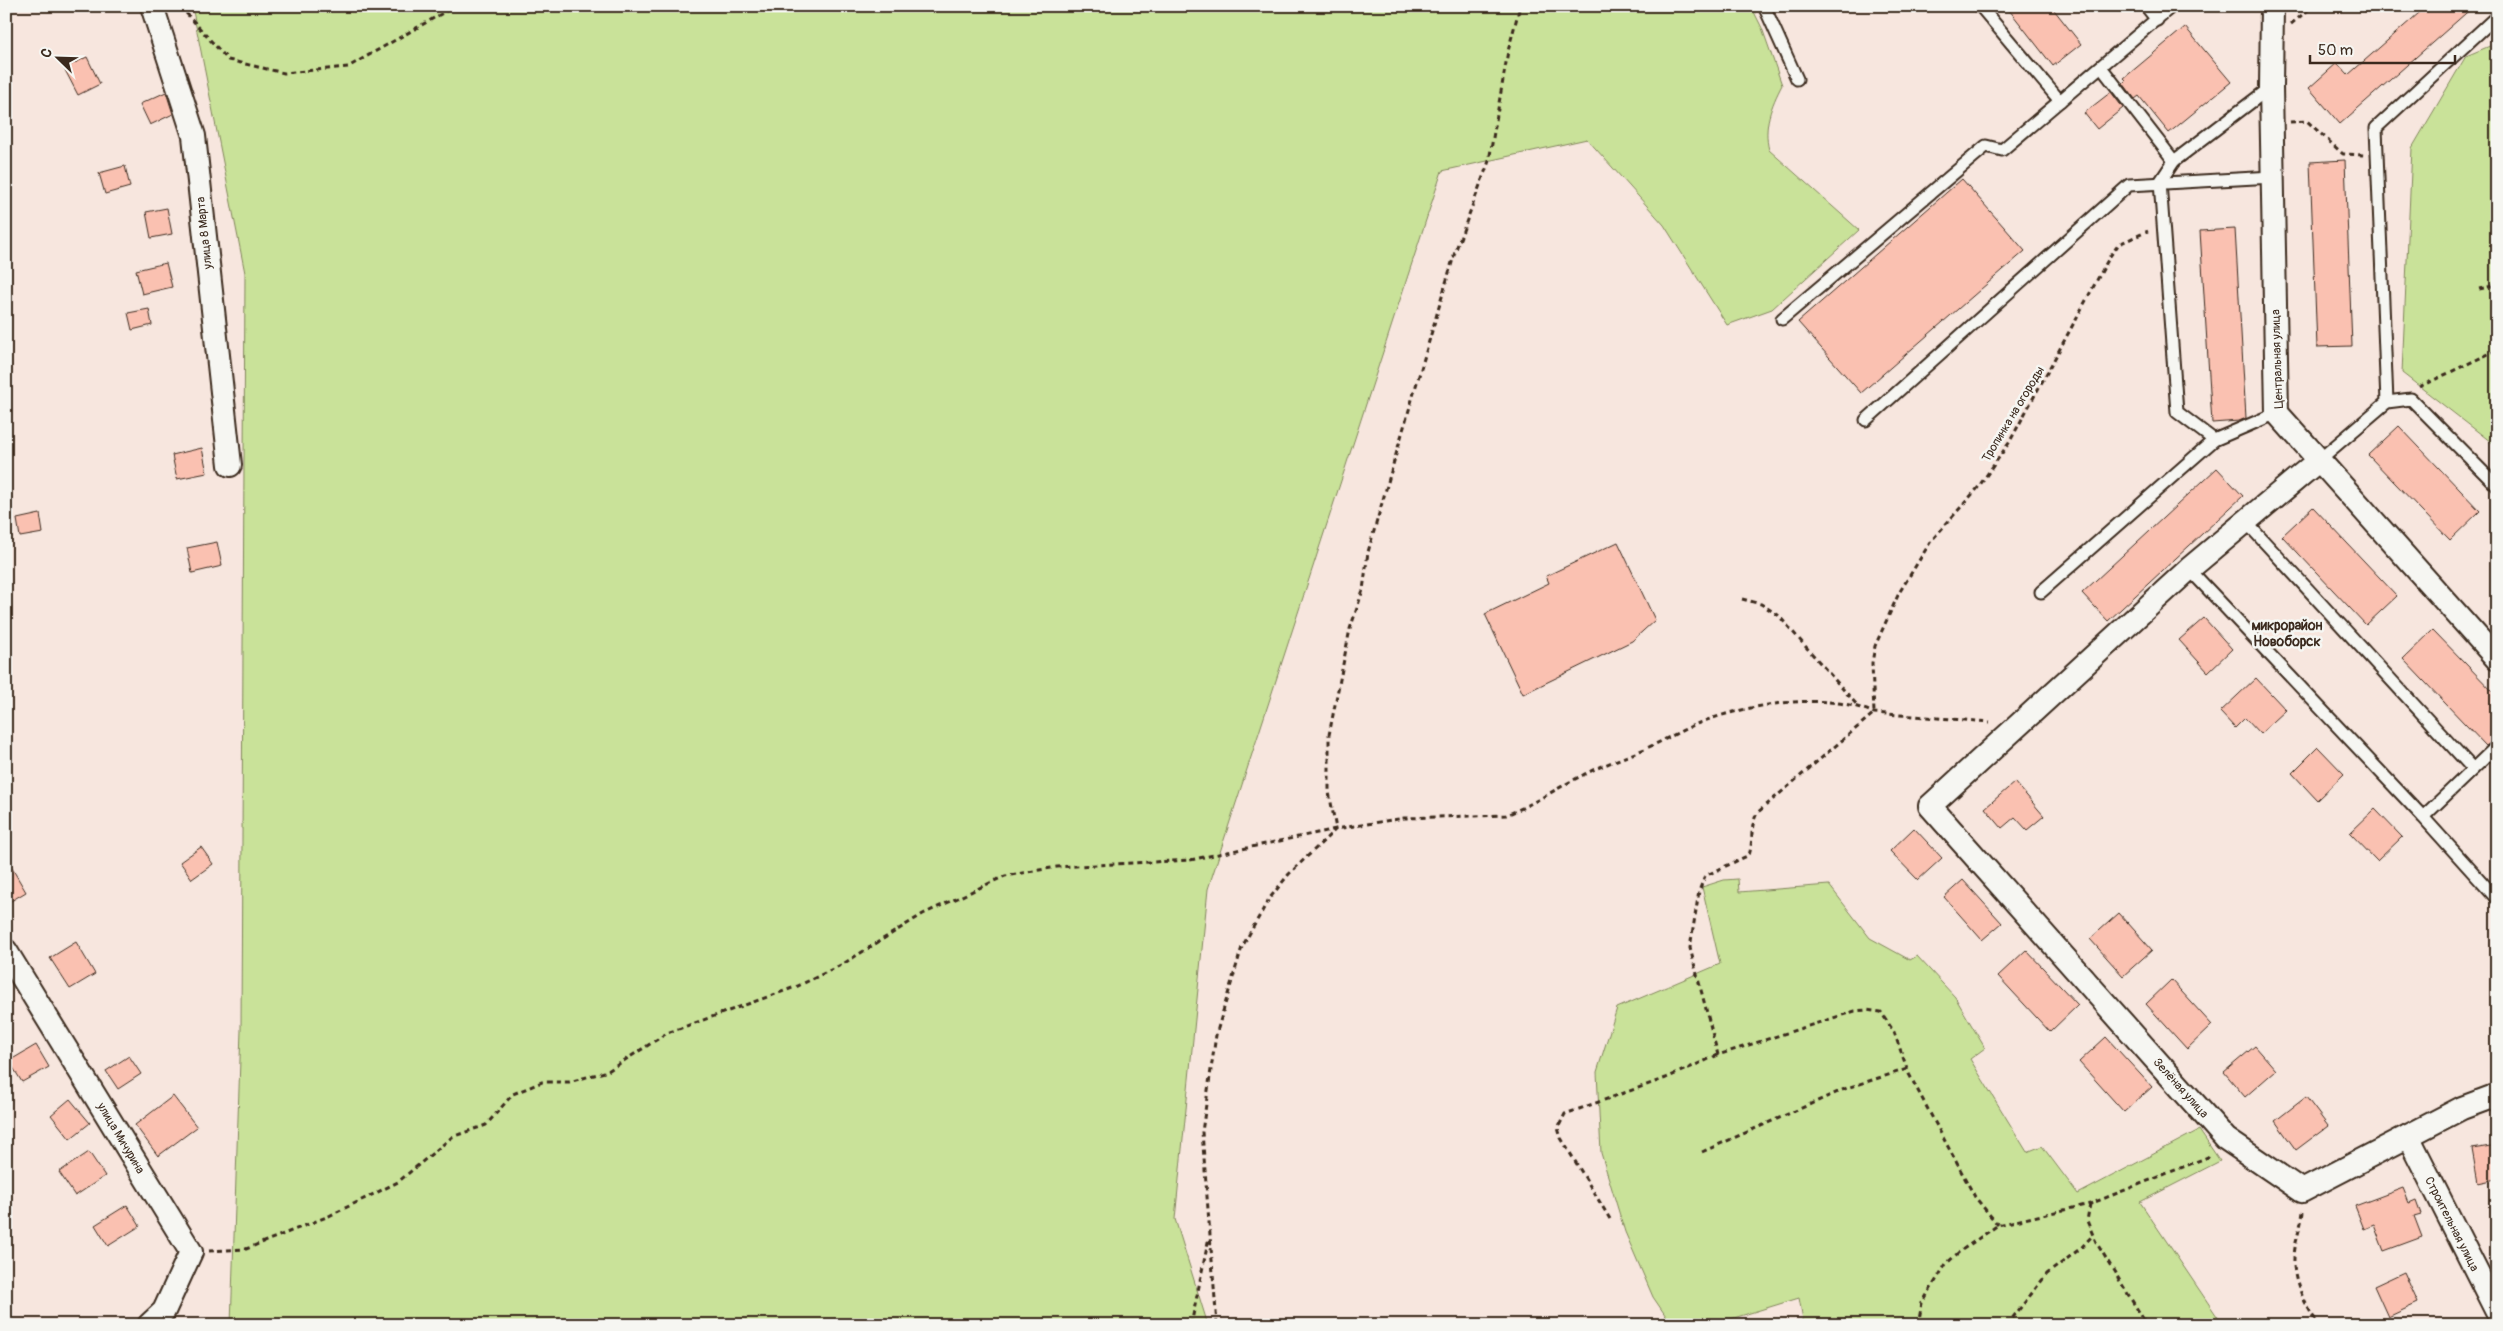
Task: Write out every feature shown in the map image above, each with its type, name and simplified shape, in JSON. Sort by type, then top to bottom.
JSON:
[{"type":"street","name":"улица 8 Марта","points":[[152,6],[194,136],[230,465]]},
{"type":"street","name":"Центральная улица","points":[[2272,6],[2271,87],[2277,413],[2497,658]]},
{"type":"street","points":[[2018,724],[2189,569],[2319,460]]},
{"type":"street","name":"Зелёная улица","points":[[2018,724],[1930,806],[2226,1139],[2302,1191]]},
{"type":"street","name":"улица Мичурина","points":[[6,951],[191,1252]]},
{"type":"street","points":[[2302,1191],[2462,1108],[2497,1095]]},
{"type":"street","name":"Строительная улица","points":[[2408,1136],[2497,1312]]},
{"type":"street","points":[[149,1325],[164,1311],[191,1252]]},
{"type":"lane","points":[[1764,6],[1797,79]]},
{"type":"lane","points":[[1980,6],[2060,101]]},
{"type":"lane","points":[[2146,6],[2157,20]]},
{"type":"lane","points":[[1782,319],[1986,146],[2002,150],[2172,6]]},
{"type":"lane","points":[[2387,402],[2376,128],[2497,16]]},
{"type":"lane","points":[[2101,67],[2174,161]]},
{"type":"lane","points":[[2214,440],[2177,412],[2160,182],[2174,161],[2271,87]]},
{"type":"lane","points":[[1866,420],[2129,185],[2273,177]]},
{"type":"lane","points":[[2319,460],[2387,402],[2412,400],[2497,486]]},
{"type":"lane","points":[[2041,592],[2214,440],[2277,413]]},
{"type":"lane","points":[[2246,522],[2473,769]]},
{"type":"lane","points":[[2189,569],[2423,817],[2497,899]]},
{"type":"lane","points":[[2423,817],[2497,746]]},
{"type":"path","points":[[180,6],[228,60],[284,73],[348,66],[455,6]]},
{"type":"path","points":[[1336,829],[1329,792],[1329,735],[1350,629],[1363,590],[1368,552],[1455,252],[1489,161],[1508,51],[1520,6]]},
{"type":"path","points":[[2286,122],[2306,121],[2343,154],[2377,156]]},
{"type":"path","name":"Тропинка на огороды","points":[[1874,713],[1872,663],[1875,646],[1899,593],[1919,556],[1977,490],[2009,443],[2110,256],[2119,244],[2127,239],[2164,227]]},
{"type":"path","points":[[2479,289],[2497,285]]},
{"type":"path","points":[[2387,402],[2497,350]]},
{"type":"path","points":[[1742,599],[1761,604],[1778,615],[1857,705]]},
{"type":"path","points":[[191,1252],[246,1249],[330,1216],[398,1182],[452,1137],[486,1125],[513,1094],[542,1082],[569,1082],[608,1071],[667,1034],[798,986],[843,964],[923,914],[1005,876],[1058,867],[1190,860],[1336,829],[1404,818],[1506,815],[1521,810],[1536,799],[1594,770],[1711,719],[1752,707],[1798,703],[1857,705],[1874,713],[2018,724]]},
{"type":"path","points":[[1718,1055],[1690,948],[1699,891],[1705,876],[1748,855],[1751,848],[1751,826],[1757,813],[1874,713]]},
{"type":"path","points":[[1217,1325],[1202,1132],[1216,1035],[1242,947],[1269,898],[1289,874],[1336,829]]},
{"type":"path","points":[[1610,1219],[1561,1138],[1558,1128],[1565,1114],[1666,1078],[1718,1055],[1855,1012],[1875,1010],[1885,1017],[1894,1032],[1907,1069],[1975,1197],[1998,1225]]},
{"type":"path","points":[[1702,1152],[1847,1088],[1907,1069]]},
{"type":"path","points":[[1918,1325],[1922,1303],[1946,1264],[1998,1225],[2090,1204],[2208,1157],[2226,1139]]},
{"type":"path","points":[[2302,1191],[2303,1212],[2294,1257],[2294,1268],[2299,1288],[2319,1325]]},
{"type":"path","points":[[2090,1204],[2087,1220],[2093,1235],[2147,1325]]},
{"type":"path","points":[[1191,1325],[1210,1232]]},
{"type":"path","points":[[2007,1325],[2048,1274],[2093,1235]]},
{"type":"green space","points":[[192,6],[1751,6],[1762,28],[1782,85],[1769,117],[1767,141],[1769,150],[1859,230],[1772,309],[1727,325],[1664,225],[1587,139],[1442,171],[1208,889],[1175,1219],[1208,1325],[231,1325],[241,1030],[245,273]]},
{"type":"green space","points":[[2497,43],[2497,444],[2495,445],[2402,373],[2412,148],[2466,56]]},
{"type":"green space","points":[[1738,879],[1739,892],[1829,885],[1870,938],[1910,960],[1917,956],[1955,997],[1985,1048],[1970,1059],[2027,1152],[2042,1146],[2078,1194],[2199,1130],[2220,1161],[2140,1202],[2223,1325],[1804,1325],[1799,1298],[1711,1325],[1672,1325],[1653,1297],[1625,1232],[1601,1153],[1597,1072],[1617,1008],[1720,964],[1702,887],[1724,880]]},
{"type":"building","points":[[2006,6],[2051,6],[2081,44],[2053,66]]},
{"type":"building","points":[[2427,6],[2474,6],[2340,124],[2309,88],[2337,63],[2348,75]]},
{"type":"building","points":[[2185,27],[2231,82],[2169,133],[2139,96],[2135,99],[2123,83],[2126,80],[2124,78]]},
{"type":"building","points":[[87,57],[100,84],[78,95],[64,68]]},
{"type":"building","points":[[166,92],[173,114],[150,125],[140,104]]},
{"type":"building","points":[[2111,92],[2123,108],[2097,129],[2084,113]]},
{"type":"building","points":[[2345,160],[2352,346],[2317,347],[2310,162]]},
{"type":"building","points":[[125,166],[130,187],[105,194],[99,173]]},
{"type":"building","points":[[1962,179],[2025,251],[1861,393],[1798,322]]},
{"type":"building","points":[[167,208],[172,234],[151,238],[146,212]]},
{"type":"building","points":[[2235,229],[2246,418],[2239,421],[2212,423],[2200,231]]},
{"type":"building","points":[[166,263],[172,287],[142,294],[136,270]]},
{"type":"building","points":[[149,309],[152,325],[132,330],[128,313]]},
{"type":"building","points":[[2399,426],[2480,511],[2450,540],[2368,455]]},
{"type":"building","points":[[202,448],[207,473],[177,479],[172,455]]},
{"type":"building","points":[[2217,468],[2243,496],[2108,621],[2082,593]]},
{"type":"building","points":[[2313,507],[2397,596],[2366,625],[2282,536]]},
{"type":"building","points":[[40,514],[43,533],[20,537],[17,519]]},
{"type":"building","points":[[217,542],[222,566],[192,573],[187,548]]},
{"type":"building","points":[[1618,542],[1655,620],[1632,641],[1523,694],[1485,614],[1549,583],[1546,576]]},
{"type":"building","points":[[2204,618],[2232,649],[2208,672],[2179,640]]},
{"type":"building","points":[[2433,630],[2497,696],[2497,738],[2486,746],[2403,659]]},
{"type":"building","points":[[2256,678],[2286,710],[2260,734],[2245,718],[2235,728],[2220,712]]},
{"type":"building","points":[[2318,747],[2344,774],[2317,800],[2292,773]]},
{"type":"building","points":[[2015,782],[2044,816],[2027,830],[2015,817],[2002,828],[1985,808]]},
{"type":"building","points":[[2375,809],[2402,837],[2377,861],[2350,833]]},
{"type":"building","points":[[1914,828],[1942,858],[1918,880],[1890,851]]},
{"type":"building","points":[[201,847],[213,864],[192,879],[180,862]]},
{"type":"building","points":[[6,858],[26,892],[6,904]]},
{"type":"building","points":[[1963,880],[2002,923],[1982,940],[1944,897]]},
{"type":"building","points":[[2119,913],[2152,950],[2123,976],[2090,939]]},
{"type":"building","points":[[76,942],[95,974],[70,989],[50,958]]},
{"type":"building","points":[[2026,950],[2078,1005],[2050,1032],[1998,976]]},
{"type":"building","points":[[2171,980],[2212,1025],[2187,1049],[2146,1004]]},
{"type":"building","points":[[2106,1037],[2152,1087],[2124,1112],[2079,1062]]},
{"type":"building","points":[[36,1045],[49,1067],[22,1082],[9,1061]]},
{"type":"building","points":[[2255,1046],[2276,1070],[2245,1097],[2224,1072]]},
{"type":"building","points":[[129,1056],[141,1074],[118,1089],[106,1071]]},
{"type":"building","points":[[173,1096],[197,1127],[158,1156],[135,1125]]},
{"type":"building","points":[[2306,1097],[2328,1126],[2296,1150],[2275,1121]]},
{"type":"building","points":[[70,1099],[90,1123],[70,1139],[51,1115]]},
{"type":"building","points":[[2497,1145],[2497,1179],[2478,1183],[2472,1149]]},
{"type":"building","points":[[89,1152],[105,1176],[75,1196],[59,1172]]},
{"type":"building","points":[[2403,1188],[2409,1203],[2416,1200],[2421,1214],[2414,1216],[2422,1237],[2384,1251],[2374,1225],[2364,1229],[2355,1206]]},
{"type":"building","points":[[127,1205],[140,1226],[108,1246],[95,1225]]},
{"type":"building","points":[[2404,1272],[2418,1303],[2388,1317],[2374,1286]]},
{"type":"district","name":"микрорайон Новоборск","points":[[2287,634]]}]
